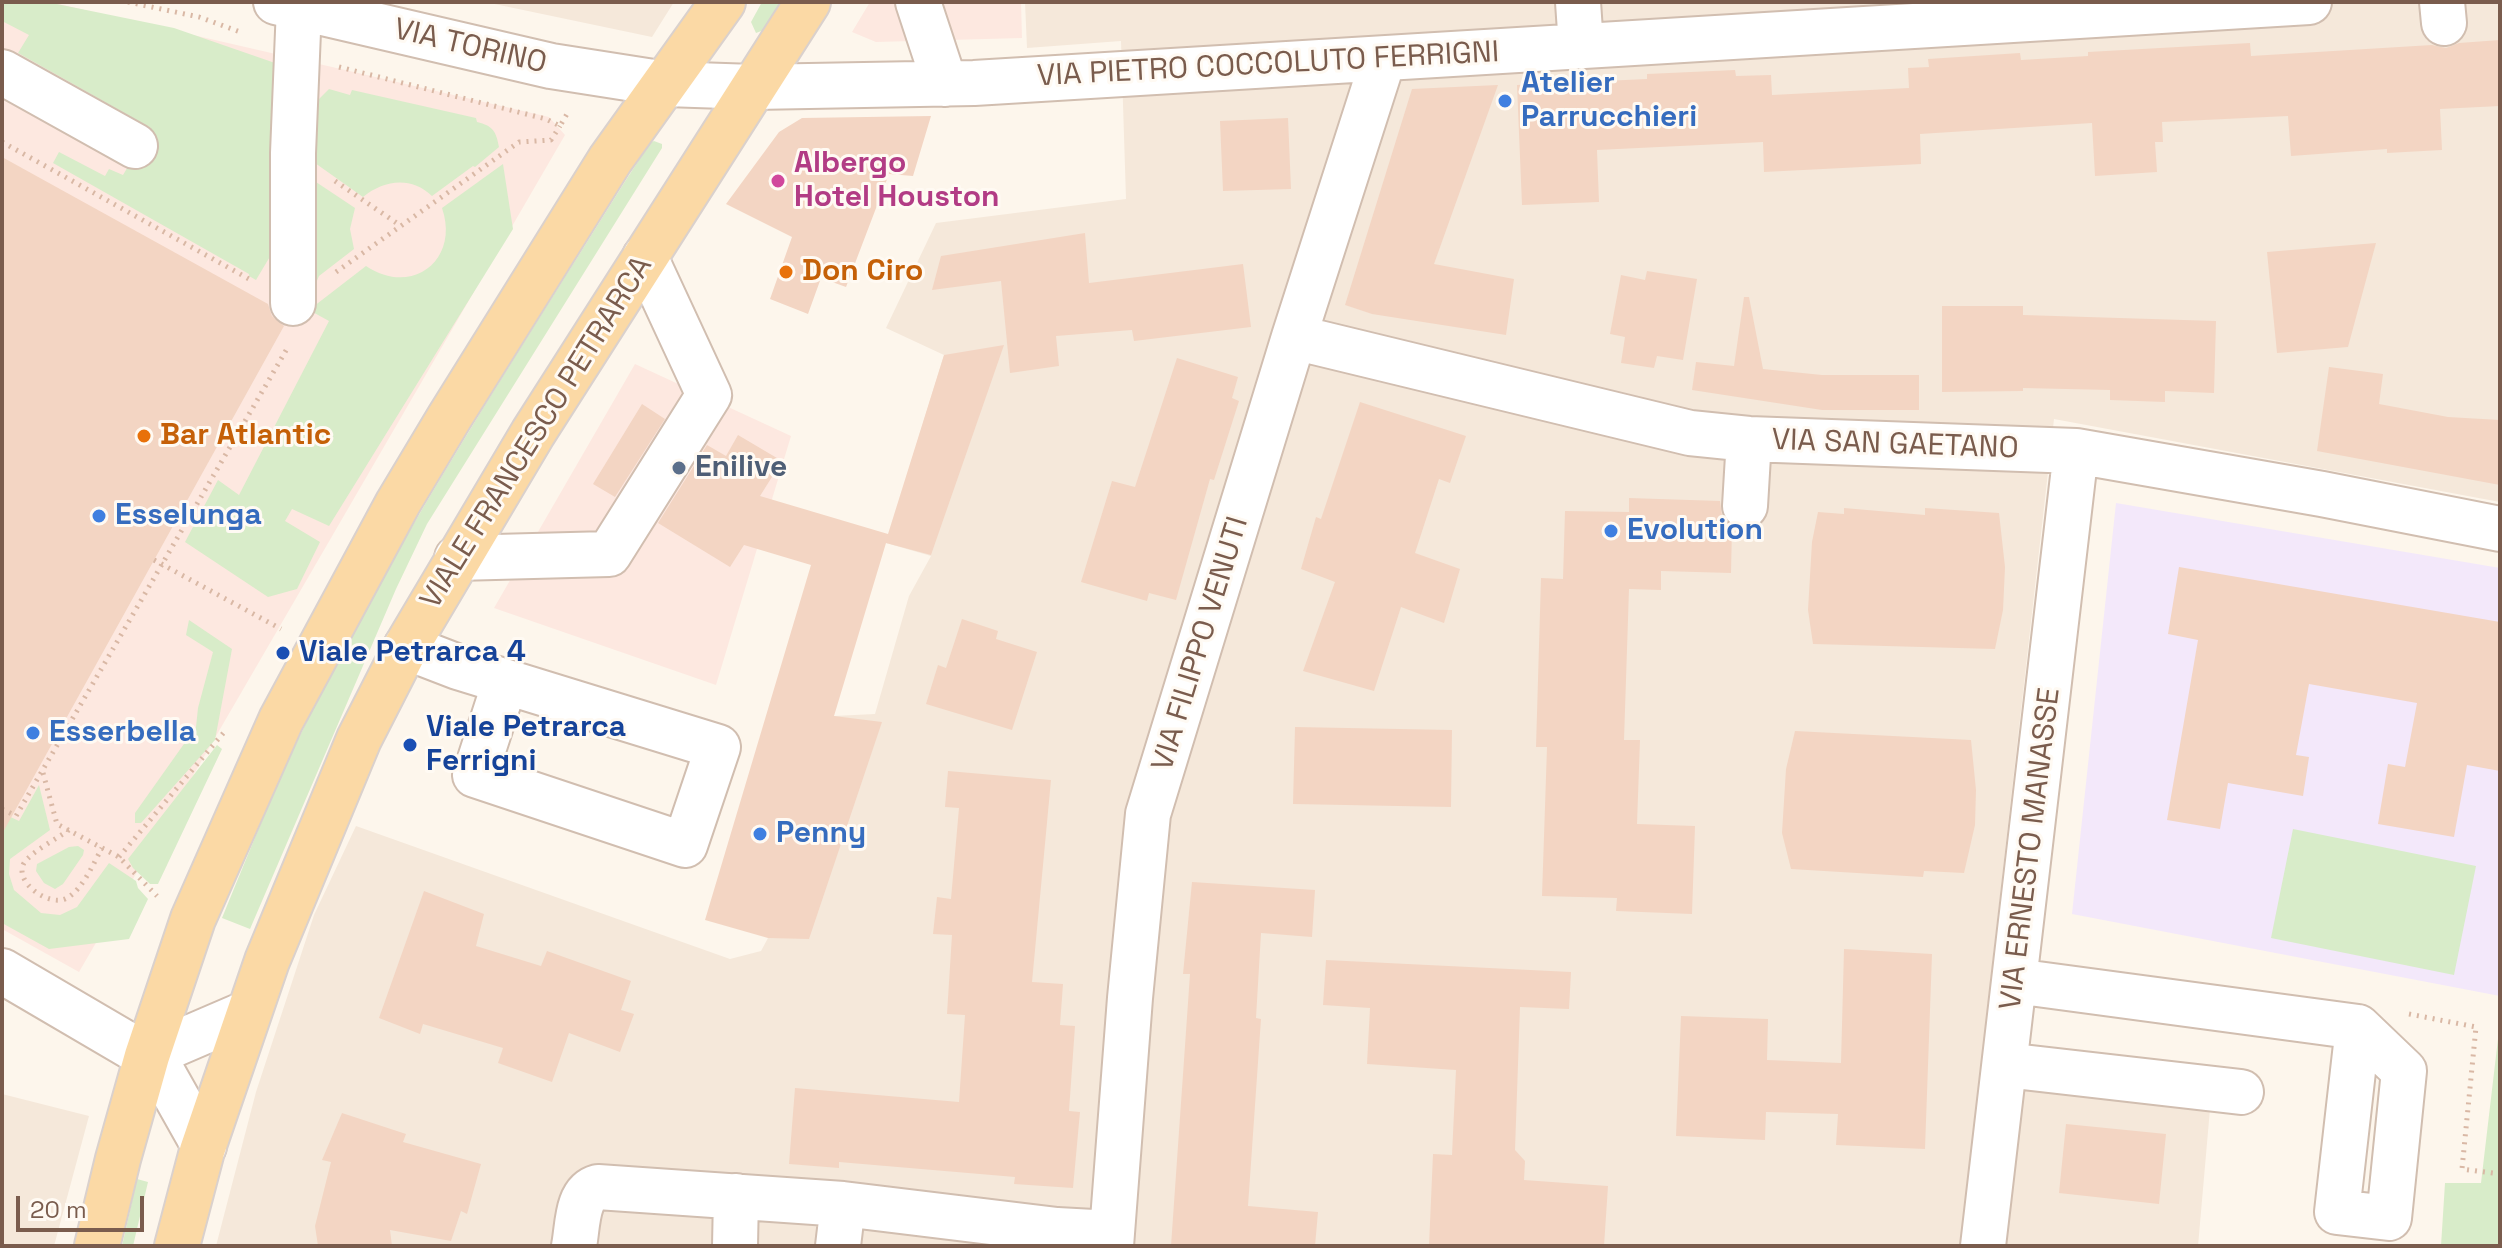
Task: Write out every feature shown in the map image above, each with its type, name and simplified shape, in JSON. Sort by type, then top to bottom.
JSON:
[{"type":"main road","points":[[97,1246],[147,1056],[198,908],[281,720],[398,503],[449,418],[610,160],[723,2]]},
{"type":"main road","name":"VIALE FRANCESCO PETRARCA","points":[[177,1246],[204,1146],[247,1013],[342,779],[406,647],[457,558],[808,2]]},
{"type":"street","points":[[918,2],[945,84]]},
{"type":"street","points":[[1578,2],[1581,46]]},
{"type":"street","name":"VIA PIETRO COCCOLUTO FERRIGNI","points":[[754,87],[945,84],[2309,2]]},
{"type":"street","name":"VIA TORINO","points":[[288,5],[551,66],[666,84],[754,87]]},
{"type":"street","points":[[288,5],[293,153],[293,303]]},
{"type":"street","name":"VIA FILIPPO VENUTI","points":[[1112,1240],[1130,998],[1148,814],[1294,337],[1383,60]]},
{"type":"street","points":[[2,72],[135,146]]},
{"type":"street","points":[[457,558],[609,554],[709,395],[645,257]]},
{"type":"street","name":"VIA SAN GAETANO","points":[[1294,337],[1690,433],[1749,439],[2076,451],[2500,529]]},
{"type":"street","points":[[1745,506],[1749,439]]},
{"type":"street","name":"VIA ERNESTO MANASSE","points":[[1983,1246],[2076,451]]},
{"type":"street","points":[[406,647],[505,682],[718,747],[685,845],[475,775],[505,682]]},
{"type":"street","points":[[2,971],[147,1056],[164,1075],[204,1146]]},
{"type":"street","points":[[2015,981],[2358,1027]]},
{"type":"street","points":[[147,1056],[247,1013]]},
{"type":"street","points":[[2005,1065],[2241,1092]]},
{"type":"street","points":[[574,1246],[582,1198],[588,1190],[598,1187],[736,1196],[840,1225],[1057,1230],[1112,1240]]},
{"type":"street","points":[[735,1246],[736,1196]]},
{"type":"path","points":[[293,303],[519,142],[551,140],[560,126]]},
{"type":"path","points":[[2,142],[293,303],[300,326],[16,816],[2,809]]},
{"type":"path","points":[[293,153],[401,226]]},
{"type":"path","points":[[154,560],[275,625]]},
{"type":"path","points":[[119,857],[225,731],[231,719]]},
{"type":"path","points":[[42,772],[57,824],[119,857],[152,892]]},
{"type":"path","points":[[69,830],[25,861],[21,872],[24,881],[43,896],[59,901],[68,898],[80,885],[102,848]]},
{"type":"path","points":[[2482,1172],[2500,1174]]},
{"type":"shaded area","points":[[2,2],[50,2],[549,117],[565,135],[79,972],[2,929]]},
{"type":"shaded area","points":[[485,2],[674,2],[652,37]]},
{"type":"shaded area","points":[[870,2],[1021,2],[1022,38],[876,42],[852,32]]},
{"type":"shaded area","points":[[1025,2],[2500,2],[2500,502],[2054,419],[1979,1081],[2210,1109],[2198,1246],[216,1246],[256,1092],[314,915],[356,826],[730,959],[761,951],[768,938],[834,716],[875,714],[909,596],[931,556],[886,543],[944,355],[886,328],[936,223],[1126,199],[1121,41],[1027,48]]},
{"type":"shaded area","points":[[635,364],[791,436],[716,685],[494,608]]},
{"type":"shaded area","points":[[2116,503],[2500,568],[2500,996],[2072,914]]},
{"type":"shaded area","points":[[2,1094],[89,1116],[54,1246],[2,1246]]},
{"type":"green space","points":[[2,2],[47,2],[174,28],[275,63],[284,233],[256,280],[53,163],[59,152],[105,176],[109,169],[123,175],[151,128],[18,53],[29,35],[2,21]]},
{"type":"green space","points":[[762,2],[786,2],[764,30],[756,33],[751,22]]},
{"type":"green space","points":[[329,89],[350,95],[352,90],[476,118],[477,122],[493,130],[499,147],[432,196],[415,185],[398,183],[380,187],[363,197],[315,163],[317,101]]},
{"type":"green space","points":[[654,141],[662,144],[662,148],[427,524],[250,929],[222,918],[304,727],[388,568],[504,374],[624,183]]},
{"type":"green space","points":[[503,164],[513,229],[329,526],[292,509],[285,521],[320,542],[297,589],[268,597],[185,542],[218,480],[239,495],[329,321],[309,310],[366,266],[383,275],[400,277],[415,275],[428,268],[438,257],[444,243],[446,227],[442,208]]},
{"type":"green space","points":[[307,176],[355,208],[350,229],[354,249],[319,276],[316,283],[308,286]]},
{"type":"green space","points":[[189,620],[232,649],[215,740],[141,823],[135,823],[135,813],[196,727],[213,652],[186,635]]},
{"type":"green space","points":[[217,745],[222,749],[158,884],[150,884],[128,859]]},
{"type":"green space","points":[[39,785],[50,830],[10,859],[9,874],[14,890],[41,913],[60,915],[77,907],[109,863],[136,881],[148,899],[129,939],[49,949],[2,923],[2,813],[19,821]]},
{"type":"green space","points":[[2293,829],[2476,866],[2454,975],[2271,938]]},
{"type":"green space","points":[[78,846],[84,850],[83,855],[63,884],[55,889],[44,883],[36,871],[37,864],[69,847]]},
{"type":"green space","points":[[2500,1022],[2500,1246],[2441,1246],[2445,1183],[2481,1183]]},
{"type":"green space","points":[[137,1179],[148,1182],[133,1246],[122,1246]]},
{"type":"building","points":[[2500,40],[2500,106],[2440,109],[2442,150],[2387,153],[2387,149],[2291,156],[2288,116],[2162,122],[2163,142],[2155,142],[2157,172],[2095,176],[2092,123],[1920,134],[1921,164],[1764,172],[1763,142],[1597,150],[1599,202],[1522,205],[1517,85],[1647,79],[1647,74],[1735,70],[1736,76],[1771,75],[1772,95],[1909,88],[1908,68],[1929,67],[1928,59],[2020,53],[2021,60],[2088,56],[2088,52],[2250,43],[2251,56],[2432,45],[2446,48],[2459,43]]},
{"type":"building","points":[[1498,85],[1434,264],[1514,279],[1506,335],[1372,314],[1345,305],[1412,89]]},
{"type":"building","points":[[931,116],[913,176],[889,174],[846,287],[821,278],[808,314],[770,299],[792,237],[726,204],[779,132],[802,118]]},
{"type":"building","points":[[1288,118],[1291,189],[1223,191],[1220,121]]},
{"type":"building","points":[[2,157],[268,304],[272,316],[284,326],[2,834]]},
{"type":"building","points":[[1085,233],[1089,283],[1243,264],[1251,327],[1134,341],[1132,330],[1056,336],[1059,366],[1010,373],[1001,281],[932,290],[941,256]]},
{"type":"building","points":[[2376,243],[2348,347],[2277,353],[2267,252]]},
{"type":"building","points":[[1647,271],[1697,279],[1683,360],[1657,356],[1654,368],[1621,363],[1625,337],[1610,334],[1621,275],[1645,280]]},
{"type":"building","points":[[1744,297],[1749,297],[1763,369],[1822,375],[1919,375],[1919,410],[1822,410],[1692,390],[1696,362],[1734,366]]},
{"type":"building","points":[[1942,306],[2023,306],[2023,315],[2216,321],[2214,393],[2165,391],[2165,402],[2110,400],[2110,390],[2023,388],[2023,391],[1942,392]]},
{"type":"building","points":[[1004,345],[931,555],[886,543],[834,716],[882,722],[809,939],[768,938],[705,920],[811,565],[744,545],[730,567],[658,523],[707,445],[726,456],[738,435],[782,461],[760,496],[888,534],[944,355]]},
{"type":"building","points":[[1177,358],[1238,377],[1232,398],[1239,401],[1214,480],[1210,479],[1176,600],[1149,593],[1147,601],[1081,582],[1112,481],[1135,487]]},
{"type":"building","points":[[2329,367],[2383,374],[2379,404],[2448,417],[2500,420],[2500,485],[2317,451]]},
{"type":"building","points":[[1360,402],[1466,436],[1450,483],[1439,479],[1415,553],[1460,569],[1444,623],[1401,607],[1374,691],[1303,671],[1335,582],[1301,569],[1316,517],[1321,519]]},
{"type":"building","points":[[642,404],[665,419],[615,497],[593,484]]},
{"type":"building","points":[[1629,498],[1720,501],[1722,516],[1732,527],[1731,573],[1661,571],[1661,590],[1629,589],[1624,740],[1640,740],[1637,824],[1695,826],[1692,914],[1616,911],[1617,898],[1542,896],[1547,747],[1536,747],[1541,578],[1563,579],[1565,511],[1629,512]]},
{"type":"building","points":[[1844,508],[1925,515],[1925,508],[1999,513],[2005,567],[2003,610],[1995,649],[1813,644],[1808,610],[1812,542],[1818,512],[1844,514]]},
{"type":"building","points":[[2179,567],[2500,622],[2500,771],[2467,765],[2454,837],[2378,824],[2388,764],[2405,767],[2417,703],[2309,684],[2296,755],[2309,757],[2303,796],[2228,783],[2220,829],[2167,820],[2198,640],[2168,634]]},
{"type":"building","points":[[962,619],[998,631],[996,639],[1037,652],[1012,730],[926,704],[938,665],[946,668]]},
{"type":"building","points":[[1295,727],[1452,730],[1451,807],[1293,804]]},
{"type":"building","points":[[1795,731],[1971,740],[1976,790],[1975,825],[1964,873],[1924,871],[1923,877],[1791,869],[1782,833],[1786,769]]},
{"type":"building","points":[[948,771],[1051,780],[1032,982],[1063,984],[1060,1025],[1075,1026],[1069,1111],[1080,1112],[1073,1188],[1014,1184],[1015,1177],[839,1162],[839,1168],[789,1164],[795,1088],[959,1102],[965,1015],[947,1014],[952,935],[933,934],[937,897],[951,899],[959,808],[945,807]]},
{"type":"building","points":[[1192,882],[1315,890],[1312,937],[1261,933],[1256,1018],[1261,1019],[1248,1206],[1318,1212],[1315,1246],[1171,1246],[1190,974],[1183,974]]},
{"type":"building","points":[[424,891],[484,914],[476,946],[541,966],[547,951],[631,981],[621,1010],[634,1014],[620,1052],[569,1033],[552,1082],[498,1063],[503,1048],[423,1024],[420,1034],[379,1018]]},
{"type":"building","points":[[1844,949],[1932,954],[1925,1149],[1836,1145],[1838,1114],[1766,1112],[1765,1140],[1676,1136],[1681,1016],[1768,1019],[1767,1060],[1841,1063]]},
{"type":"building","points":[[1326,960],[1571,972],[1569,1009],[1520,1007],[1515,1150],[1525,1161],[1524,1180],[1608,1186],[1604,1246],[1429,1246],[1433,1154],[1452,1155],[1456,1070],[1367,1064],[1370,1008],[1323,1005]]},
{"type":"building","points":[[342,1113],[406,1134],[403,1142],[481,1164],[467,1214],[461,1211],[451,1241],[390,1230],[392,1246],[318,1246],[315,1226],[331,1162],[322,1160]]},
{"type":"building","points":[[2066,1124],[2166,1134],[2159,1204],[2059,1193]]},
{"type":"place","name":"Atelier Parrucchieri","points":[[1505,101]]},
{"type":"place","name":"Albergo Hotel Houston","points":[[778,181]]},
{"type":"place","name":"Don Ciro","points":[[786,272]]},
{"type":"place","name":"Bar Atlantic","points":[[144,436]]},
{"type":"place","name":"Enilive","points":[[679,468]]},
{"type":"place","name":"Esselunga","points":[[99,516]]},
{"type":"place","name":"Evolution","points":[[1611,531]]},
{"type":"place","name":"Viale Petrarca 4","points":[[283,653]]},
{"type":"place","name":"Esserbella","points":[[33,733]]},
{"type":"place","name":"Viale Petrarca Ferrigni","points":[[410,745]]},
{"type":"place","name":"Penny","points":[[760,834]]}]
